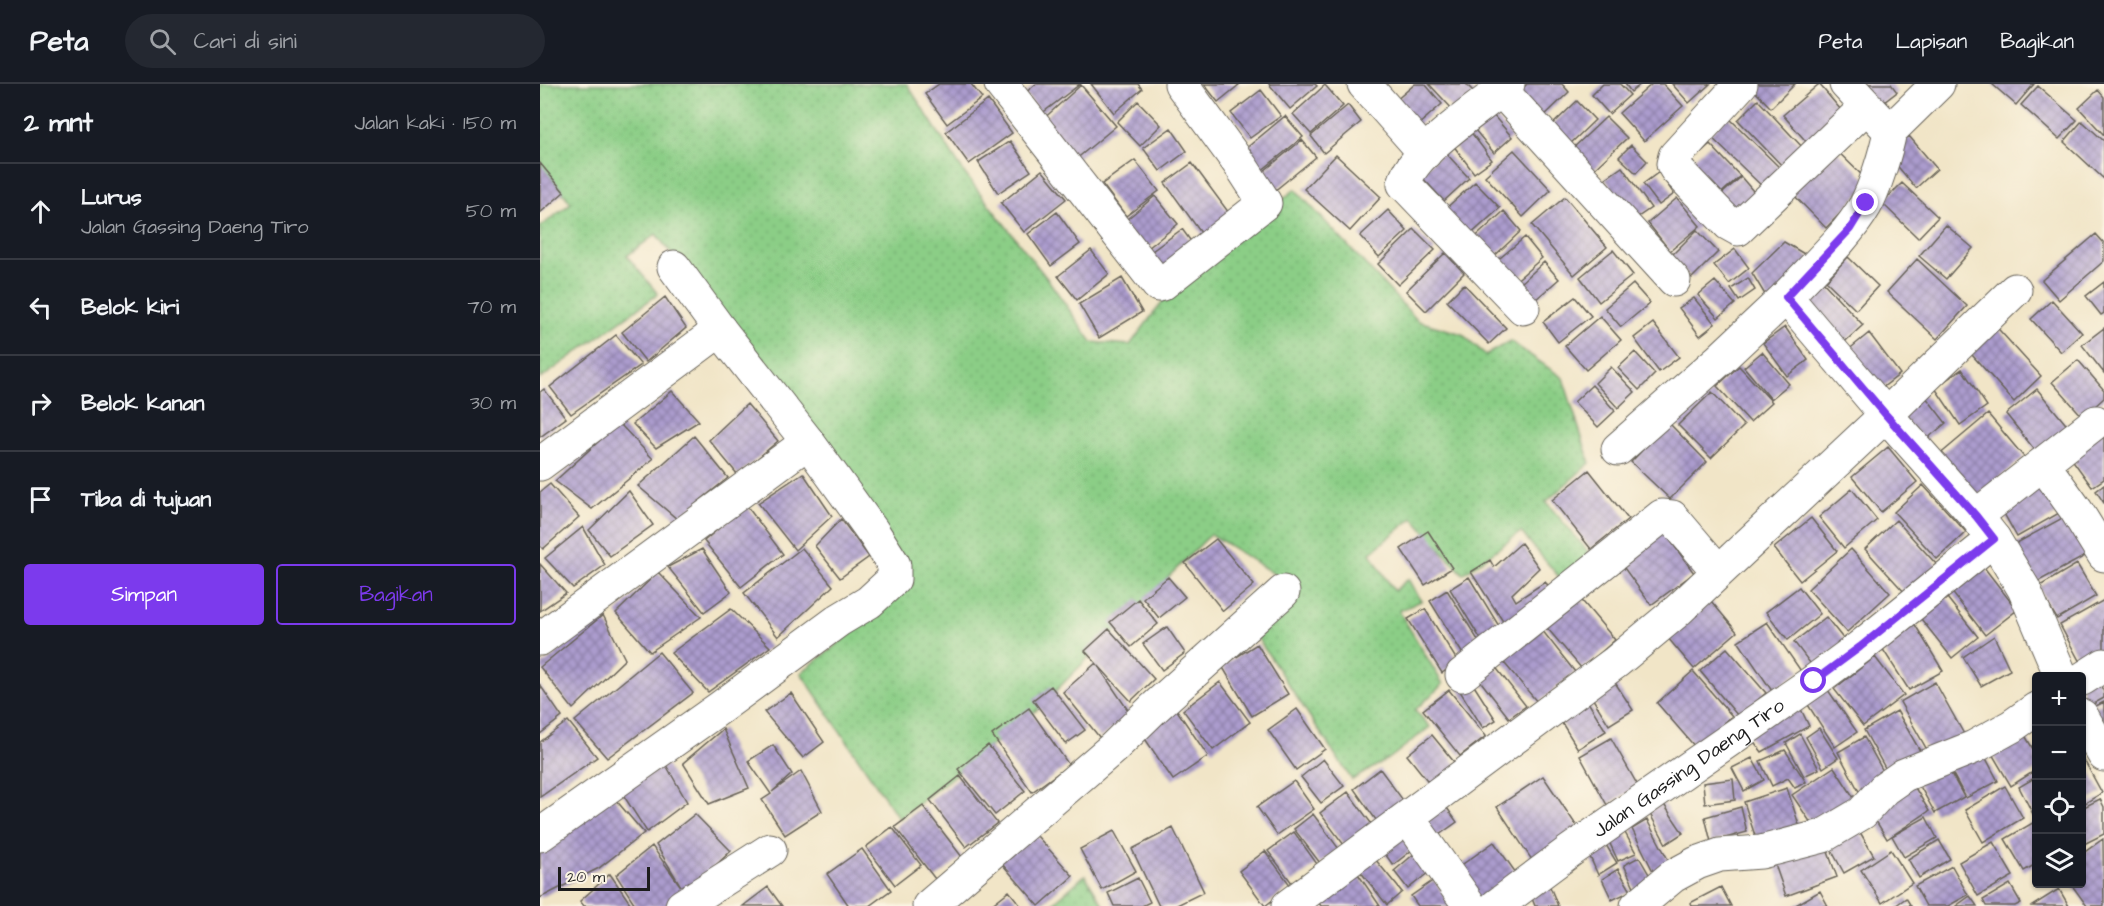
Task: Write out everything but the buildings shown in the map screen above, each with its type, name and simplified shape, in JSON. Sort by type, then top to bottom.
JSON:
[{"type":"street","points":[[1001,84],[1158,285],[1265,203],[1181,84]]},
{"type":"street","points":[[1364,84],[1425,153]]},
{"type":"street","points":[[1741,84],[1675,156],[1673,164],[1729,224],[1738,230],[1856,96],[1890,131]]},
{"type":"street","points":[[1618,449],[1718,361],[1786,297],[1850,229],[1869,195],[1890,131],[1938,84]]},
{"type":"street","points":[[1523,308],[1404,184],[1409,172],[1425,153],[1504,87],[1674,280]]},
{"type":"street","points":[[540,835],[839,620],[869,602],[894,579],[894,565],[873,532],[808,441],[720,330],[674,267]]},
{"type":"street","points":[[1288,906],[1616,662],[1675,613],[2015,290]]},
{"type":"street","points":[[1786,297],[1985,527],[2024,589],[2059,672]]},
{"type":"street","points":[[540,464],[720,330]]},
{"type":"street","name":"Jalan Gassing Daeng Tiro","points":[[1496,906],[1570,851],[1860,647],[1985,527],[2043,464],[2097,422]]},
{"type":"street","points":[[540,639],[808,441]]},
{"type":"street","points":[[2043,464],[2104,555]]},
{"type":"street","points":[[1462,675],[1662,516],[1672,517],[1718,571]]},
{"type":"street","points":[[929,906],[1113,748],[1283,592]]},
{"type":"street","points":[[2086,676],[2104,665]]},
{"type":"street","points":[[1637,906],[1673,876],[1696,863],[1720,855],[1761,852],[1823,836],[1862,813],[1884,789],[1904,775],[1974,747],[2032,712]]},
{"type":"street","points":[[2086,723],[2104,755]]},
{"type":"street","points":[[1408,818],[1470,906]]},
{"type":"street","points":[[682,906],[770,850]]},
{"type":"green space","points":[[540,84],[907,84],[965,174],[1049,281],[1092,342],[1130,345],[1168,294],[1295,189],[1418,321],[1462,334],[1486,355],[1510,341],[1563,378],[1590,463],[1546,502],[1597,562],[1565,584],[1521,532],[1463,574],[1413,518],[1370,553],[1394,591],[1408,579],[1421,601],[1399,611],[1443,684],[1415,710],[1430,727],[1390,758],[1352,780],[1256,636],[1301,591],[1211,534],[1037,710],[899,819],[801,673],[913,584],[750,355],[656,234],[627,256],[658,294],[540,379],[540,227],[571,203],[540,164]]},
{"type":"green space","points":[[1085,875],[1104,906],[1050,906]]},
{"type":"route","points":[[1814,681],[1994,539],[1786,297],[1850,229],[1866,203]]}]
